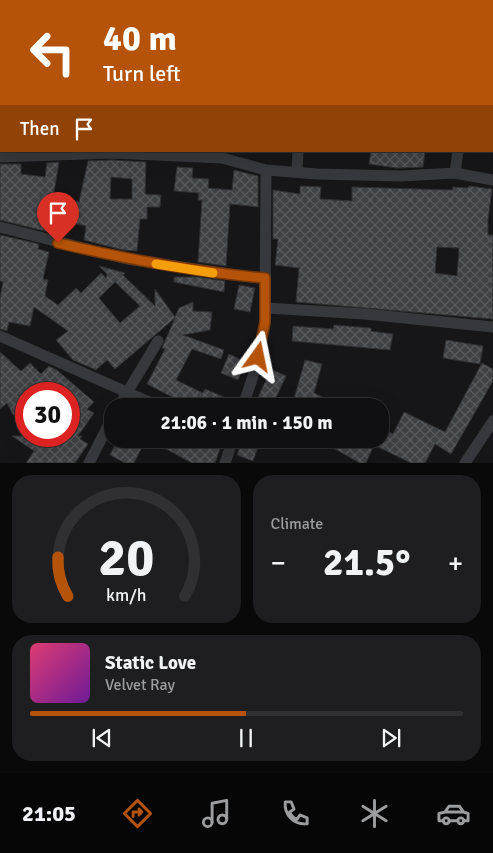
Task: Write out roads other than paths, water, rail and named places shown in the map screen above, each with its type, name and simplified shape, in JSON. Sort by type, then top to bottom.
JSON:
[{"type":"street","points":[[297,170],[298,152]]},
{"type":"street","points":[[454,173],[458,152]]},
{"type":"street","points":[[0,158],[112,153],[222,158],[266,170],[297,170],[317,174],[401,176],[454,173],[493,180]]},
{"type":"street","points":[[246,398],[254,373],[266,308],[266,170]]},
{"type":"street","points":[[0,227],[127,259],[223,274],[265,278]]},
{"type":"street","points":[[266,308],[365,314],[493,328]]},
{"type":"street","points":[[0,336],[140,398]]},
{"type":"street","points":[[123,398],[158,340]]},
{"type":"street","points":[[465,463],[493,420]]},
{"type":"street","points":[[89,463],[104,434]]},
{"type":"street","points":[[225,463],[229,448]]}]
